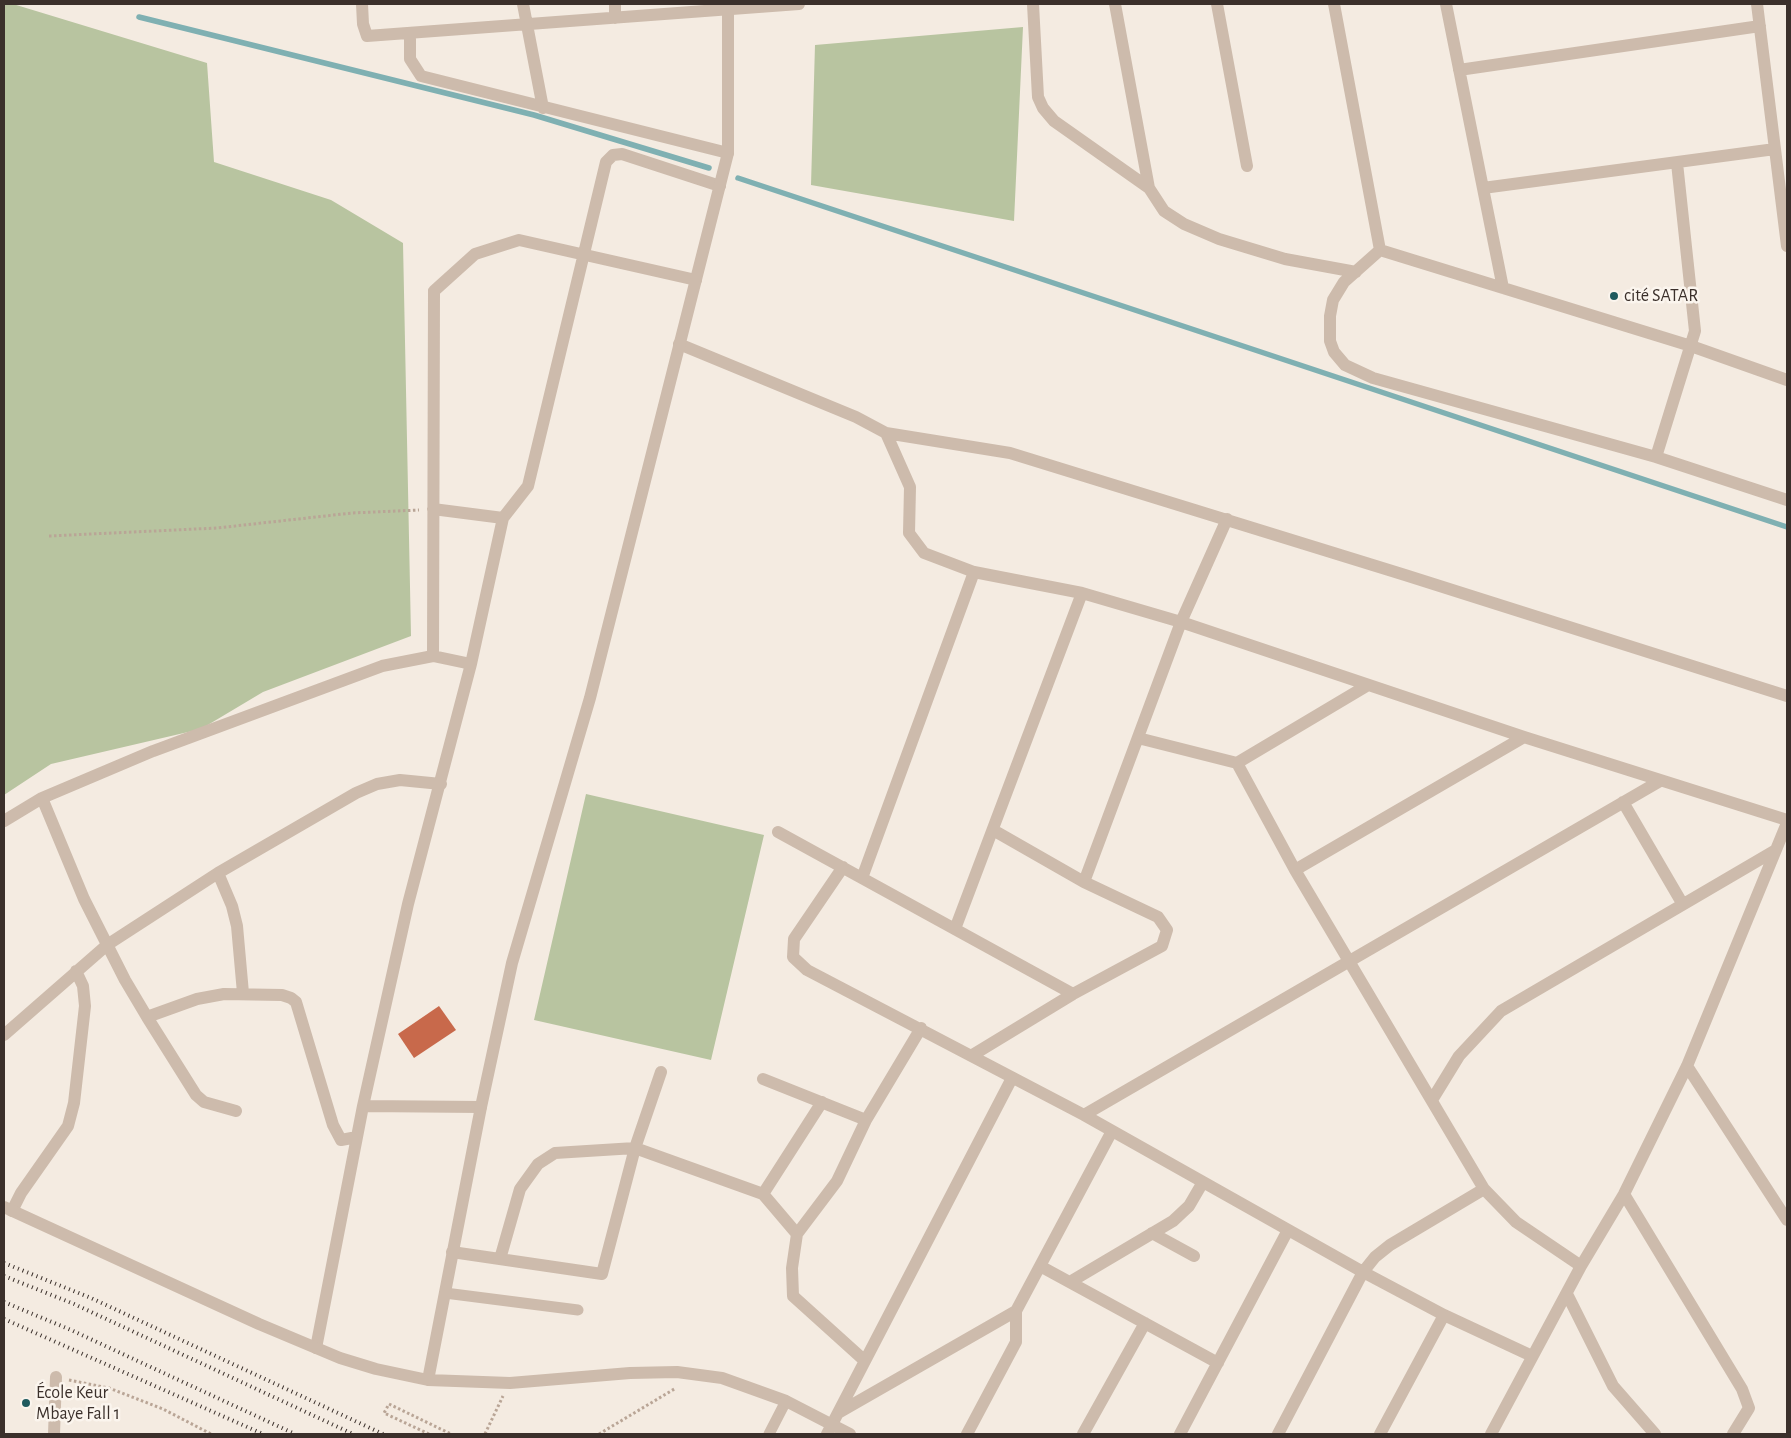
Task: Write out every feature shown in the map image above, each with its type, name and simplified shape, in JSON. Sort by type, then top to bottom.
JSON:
[{"type":"street","points":[[362,4],[363,24],[367,36],[615,18],[728,6],[799,4]]},
{"type":"street","points":[[523,4],[543,108]]},
{"type":"street","points":[[615,4],[615,18]]},
{"type":"street","points":[[1034,4],[1038,97],[1043,108],[1054,121],[1149,188],[1164,210],[1184,224],[1219,239],[1284,259],[1336,270],[1356,272]]},
{"type":"street","points":[[1115,4],[1149,188]]},
{"type":"street","points":[[1217,4],[1247,166]]},
{"type":"street","points":[[1334,4],[1380,250]]},
{"type":"street","points":[[1446,4],[1503,288]]},
{"type":"street","points":[[1757,4],[1779,152],[1787,246]]},
{"type":"street","points":[[428,1380],[481,1107],[512,963],[590,698],[678,344],[728,153],[728,6]]},
{"type":"street","points":[[1459,70],[1760,26]]},
{"type":"street","points":[[410,33],[410,59],[421,76],[728,153]]},
{"type":"street","points":[[1482,188],[1779,152]]},
{"type":"street","points":[[316,1348],[363,1106],[408,904],[471,664],[485,593],[503,518],[528,486],[606,162],[613,155],[622,154],[720,186]]},
{"type":"street","points":[[1656,457],[1695,331],[1677,163]]},
{"type":"street","points":[[432,656],[434,291],[475,254],[519,240],[696,280]]},
{"type":"street","points":[[1380,250],[1344,282],[1333,300],[1330,316],[1330,341],[1334,352],[1345,365],[1373,378],[1656,457],[1787,500]]},
{"type":"street","points":[[1380,250],[1691,346],[1787,380]]},
{"type":"street","points":[[678,344],[856,417],[886,433],[1010,453],[1227,519],[1787,696]]},
{"type":"street","points":[[886,433],[910,487],[909,533],[924,553],[974,572],[1082,593],[1181,622],[1524,737],[1787,822],[1687,1066],[1624,1194],[1581,1266],[1491,1434]]},
{"type":"street","points":[[433,509],[503,518]]},
{"type":"street","points":[[1084,882],[1181,622],[1227,519]]},
{"type":"street","points":[[862,878],[974,572]]},
{"type":"street","points":[[955,929],[1082,593]]},
{"type":"street","points":[[4,821],[42,798],[153,751],[382,666],[432,656],[471,664]]},
{"type":"street","points":[[1138,738],[1236,763],[1368,685]]},
{"type":"street","points":[[1295,870],[1524,737]]},
{"type":"street","points":[[1236,763],[1295,870],[1484,1189],[1516,1222],[1581,1266]]},
{"type":"street","points":[[4,1035],[107,945],[218,873],[356,793],[377,784],[400,780],[441,784]]},
{"type":"street","points":[[1084,1115],[1350,963],[1660,781]]},
{"type":"street","points":[[42,798],[84,898],[107,945],[147,1017],[196,1095],[204,1102],[236,1111]]},
{"type":"street","points":[[1624,802],[1682,903]]},
{"type":"street","points":[[971,1056],[1073,994],[1162,946],[1167,930],[1158,917],[1084,882],[993,830]]},
{"type":"street","points":[[778,832],[1073,994]]},
{"type":"street","points":[[1432,1100],[1459,1056],[1501,1011],[1682,903],[1776,850]]},
{"type":"street","points":[[843,867],[794,939],[793,957],[808,970],[1084,1115],[1363,1272],[1444,1315],[1532,1356]]},
{"type":"street","points":[[218,873],[232,906],[237,926],[243,993]]},
{"type":"street","points":[[76,971],[83,986],[85,1006],[74,1103],[68,1126],[8,1209],[316,1348],[376,1368],[428,1380],[510,1382],[640,1372],[678,1372],[722,1378],[786,1401],[850,1434]]},
{"type":"street","points":[[147,1017],[197,999],[243,993],[282,995],[296,1002],[333,1125],[340,1140],[357,1137]]},
{"type":"street","points":[[865,1361],[793,1296],[792,1268],[797,1234],[837,1181],[866,1120],[921,1028]]},
{"type":"street","points":[[1687,1066],[1787,1220]]},
{"type":"street","points":[[452,1252],[602,1274],[635,1148],[661,1072]]},
{"type":"street","points":[[763,1078],[866,1120]]},
{"type":"street","points":[[832,1424],[1012,1078]]},
{"type":"street","points":[[764,1194],[822,1102]]},
{"type":"street","points":[[363,1106],[481,1107]]},
{"type":"street","points":[[967,1434],[1016,1342],[1016,1311],[1112,1131]]},
{"type":"street","points":[[500,1259],[520,1189],[538,1164],[555,1153],[635,1148],[764,1194],[797,1234]]},
{"type":"street","points":[[1070,1282],[1173,1221],[1188,1206],[1203,1182]]},
{"type":"street","points":[[1278,1434],[1363,1272],[1375,1257],[1390,1245],[1484,1189]]},
{"type":"street","points":[[1624,1194],[1742,1389],[1748,1408],[1733,1434]]},
{"type":"street","points":[[1180,1434],[1288,1230]]},
{"type":"street","points":[[1152,1234],[1194,1256]]},
{"type":"street","points":[[1040,1266],[1218,1363]]},
{"type":"street","points":[[1567,1294],[1613,1386],[1655,1434]]},
{"type":"street","points":[[832,1424],[1016,1311]]},
{"type":"street","points":[[1380,1434],[1444,1315]]},
{"type":"street","points":[[1083,1434],[1145,1323]]},
{"type":"street","points":[[54,1434],[56,1377]]},
{"type":"lane","points":[[444,1293],[578,1310]]},
{"type":"lane","points":[[769,1434],[786,1401]]},
{"type":"path","points":[[49,536],[217,528],[352,513],[433,509]]},
{"type":"path","points":[[599,1434],[676,1388],[678,1372]]},
{"type":"path","points":[[56,1377],[109,1388],[163,1410],[211,1434]]},
{"type":"path","points":[[485,1434],[510,1382]]},
{"type":"path","points":[[429,1434],[384,1413],[389,1404],[451,1434]]},
{"type":"green space","points":[[4,4],[13,4],[207,63],[214,162],[331,200],[403,243],[411,636],[263,692],[201,729],[51,764],[4,795]]},
{"type":"green space","points":[[1023,27],[1014,221],[811,185],[815,45]]},
{"type":"green space","points":[[586,794],[764,835],[711,1060],[534,1020]]},
{"type":"building","points":[[439,1006],[456,1030],[414,1058],[398,1034]]},
{"type":"waterway","points":[[139,17],[534,115],[709,168]]},
{"type":"waterway","points":[[738,178],[1787,527]]},
{"type":"railway","points":[[4,1263],[91,1298],[383,1434]]},
{"type":"railway","points":[[4,1276],[74,1304],[353,1434]]},
{"type":"railway","points":[[4,1302],[71,1330],[295,1434]]},
{"type":"railway","points":[[4,1319],[263,1434]]},
{"type":"place","name":"cité SATAR","points":[[1614,296]]},
{"type":"place","name":"École Keur Mbaye Fall 1","points":[[26,1403]]}]
